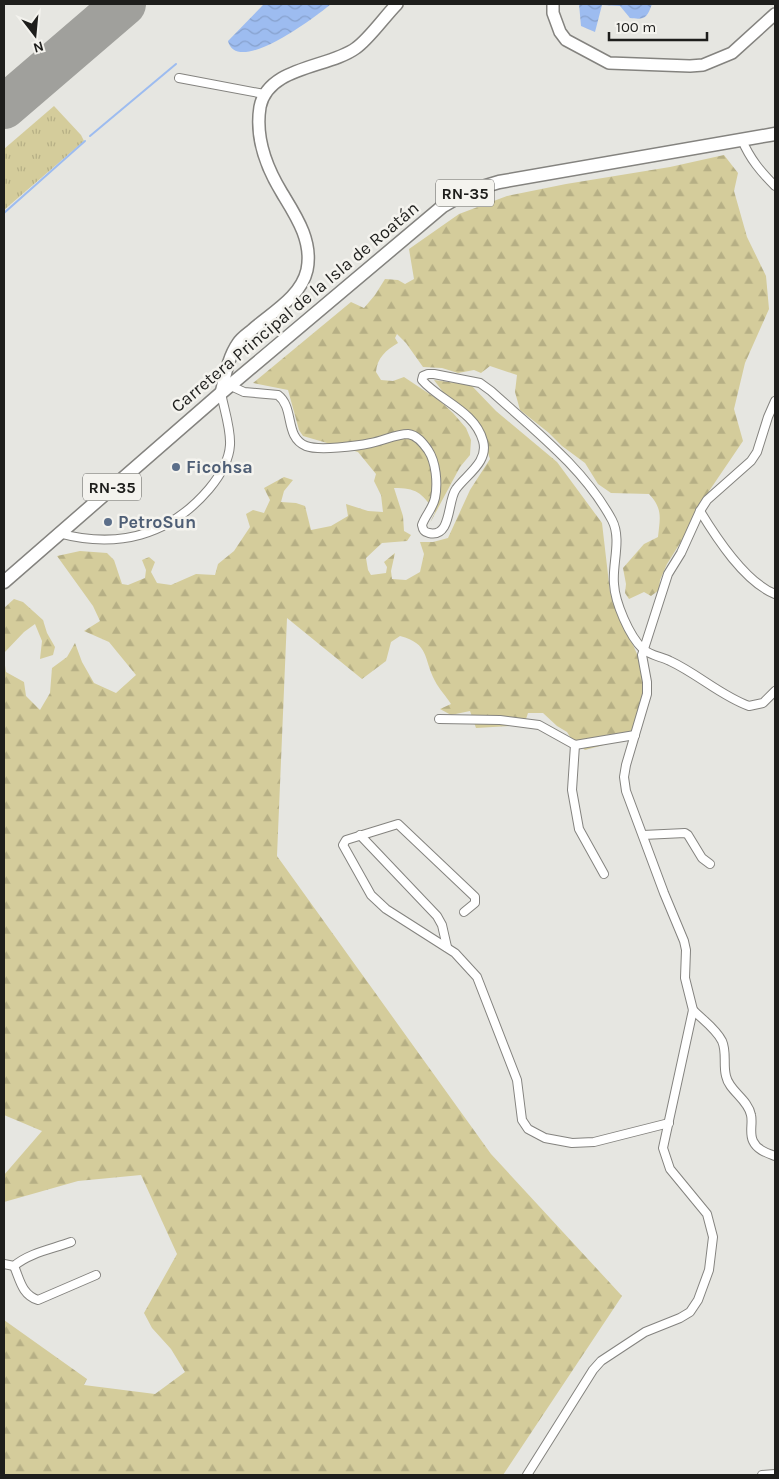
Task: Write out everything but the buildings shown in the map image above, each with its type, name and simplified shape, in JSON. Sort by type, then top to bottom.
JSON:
[{"type":"main road","name":"Carretera Principal de la Isla de Roatán","points":[[4,582],[58,533],[226,389],[443,206],[469,192],[499,182],[775,134]]},
{"type":"street","points":[[58,533],[79,539],[108,540],[138,537],[169,524],[196,505],[217,480],[226,464],[230,445],[226,389],[229,362],[238,342],[288,300],[301,285],[307,270],[308,251],[304,232],[264,158],[259,138],[258,121],[264,94],[295,71],[341,57],[357,48],[396,4]]},
{"type":"street","points":[[553,4],[553,13],[560,32],[566,40],[609,63],[690,66],[703,64],[732,53],[775,14]]},
{"type":"street","points":[[180,78],[264,94]]},
{"type":"street","points":[[742,140],[758,169],[775,186]]},
{"type":"street","points":[[226,389],[278,395],[286,404],[293,434],[298,441],[307,446],[315,448],[351,446],[409,434],[417,437],[433,457],[436,475],[436,495],[422,525],[423,529],[427,532],[433,533],[441,531],[446,526],[454,493],[479,463],[484,453],[483,442],[469,419],[426,384],[422,380],[423,376],[434,374],[480,383],[569,464],[590,486],[609,515],[616,533],[613,582],[617,604],[643,649],[691,671],[722,692],[749,706],[763,702],[775,691]]},
{"type":"street","points":[[527,1475],[593,1370],[602,1361],[646,1332],[690,1312],[698,1300],[709,1270],[712,1237],[707,1214],[670,1169],[663,1148],[694,1010],[685,978],[686,950],[626,791],[624,777],[648,694],[642,660],[643,649],[668,574],[681,553],[707,500],[751,461],[757,452],[775,401]]},
{"type":"street","points":[[700,511],[714,535],[748,575],[763,589],[775,594]]},
{"type":"street","points":[[439,719],[500,720],[539,726],[575,745],[635,735]]},
{"type":"street","points":[[575,745],[572,790],[579,829],[604,874]]},
{"type":"street","points":[[464,912],[476,903],[472,894],[398,824],[346,840],[343,845],[371,895],[386,909],[447,947],[477,976],[518,1080],[522,1120],[528,1129],[545,1138],[572,1143],[594,1142],[669,1122]]},
{"type":"street","points":[[643,836],[685,833],[702,858],[710,864]]},
{"type":"street","points":[[360,835],[437,916],[442,925],[447,947]]},
{"type":"street","points":[[694,1010],[717,1032],[723,1043],[726,1077],[747,1106],[751,1115],[753,1141],[759,1149],[775,1156]]},
{"type":"street","points":[[4,1264],[14,1266],[40,1253],[72,1242]]},
{"type":"street","points":[[14,1266],[24,1292],[30,1298],[38,1300],[96,1275]]},
{"type":"street","points":[[762,1475],[775,1474]]},
{"type":"green space","points":[[54,106],[81,135],[84,141],[4,210],[4,149]]},
{"type":"green space","points":[[724,155],[738,173],[734,191],[747,237],[766,276],[769,309],[745,363],[734,409],[743,441],[703,500],[697,516],[667,564],[660,580],[659,590],[651,596],[644,592],[629,599],[625,593],[626,584],[623,568],[644,544],[658,537],[660,514],[657,504],[649,494],[611,493],[598,484],[585,463],[520,410],[515,392],[517,375],[490,366],[481,373],[474,370],[458,373],[442,368],[423,367],[397,334],[395,338],[398,343],[383,355],[378,363],[376,372],[381,380],[393,381],[404,377],[440,401],[466,428],[471,440],[470,455],[460,467],[430,523],[435,512],[422,496],[408,489],[394,488],[403,516],[404,531],[411,535],[407,541],[382,543],[366,558],[371,575],[386,573],[387,567],[384,562],[395,553],[391,571],[392,579],[406,580],[420,572],[424,554],[420,542],[433,542],[448,538],[470,490],[490,459],[479,426],[446,396],[434,380],[471,385],[496,411],[557,462],[602,523],[610,592],[640,661],[644,684],[640,706],[630,738],[585,750],[572,740],[567,732],[557,726],[543,713],[528,713],[524,725],[476,728],[470,711],[451,715],[440,709],[451,704],[431,673],[421,648],[410,639],[400,636],[391,642],[386,661],[362,679],[287,618],[277,856],[491,1154],[622,1296],[503,1475],[4,1475],[4,1320],[87,1379],[84,1385],[155,1394],[185,1372],[171,1349],[152,1328],[144,1313],[177,1254],[141,1175],[78,1181],[4,1202],[4,1175],[42,1131],[4,1115],[4,659],[6,672],[24,682],[26,696],[40,710],[50,693],[52,668],[67,657],[75,643],[82,662],[94,683],[116,693],[136,675],[109,642],[84,631],[100,621],[93,606],[57,556],[80,551],[107,553],[114,560],[122,584],[128,585],[145,578],[146,570],[142,560],[149,557],[155,562],[151,572],[157,583],[171,585],[196,574],[215,575],[218,564],[234,551],[250,527],[246,514],[253,510],[264,513],[270,500],[264,488],[284,477],[293,480],[284,491],[281,502],[305,506],[311,530],[331,526],[348,516],[346,504],[368,511],[383,512],[381,495],[374,481],[376,474],[358,452],[303,436],[299,430],[288,390],[253,383],[351,302],[364,308],[385,279],[398,280],[405,284],[414,279],[409,249],[459,214],[507,196],[670,167]]},
{"type":"green space","points":[[14,599],[23,602],[43,620],[47,633],[55,647],[53,655],[40,659],[42,641],[35,624],[24,632],[4,653],[4,608]]},
{"type":"water","points":[[264,4],[331,4],[278,40],[261,48],[246,52],[234,50],[228,41]]},
{"type":"water","points":[[579,4],[652,4],[647,15],[639,19],[630,18],[620,6],[602,5],[595,32],[581,26]]},
{"type":"waterway","points":[[90,136],[176,64]]},
{"type":"waterway","points":[[4,213],[85,141]]},
{"type":"runway","points":[[4,107],[124,4]]},
{"type":"place","name":"Ficohsa","points":[[176,467]]},
{"type":"place","name":"PetroSun","points":[[108,522]]}]
